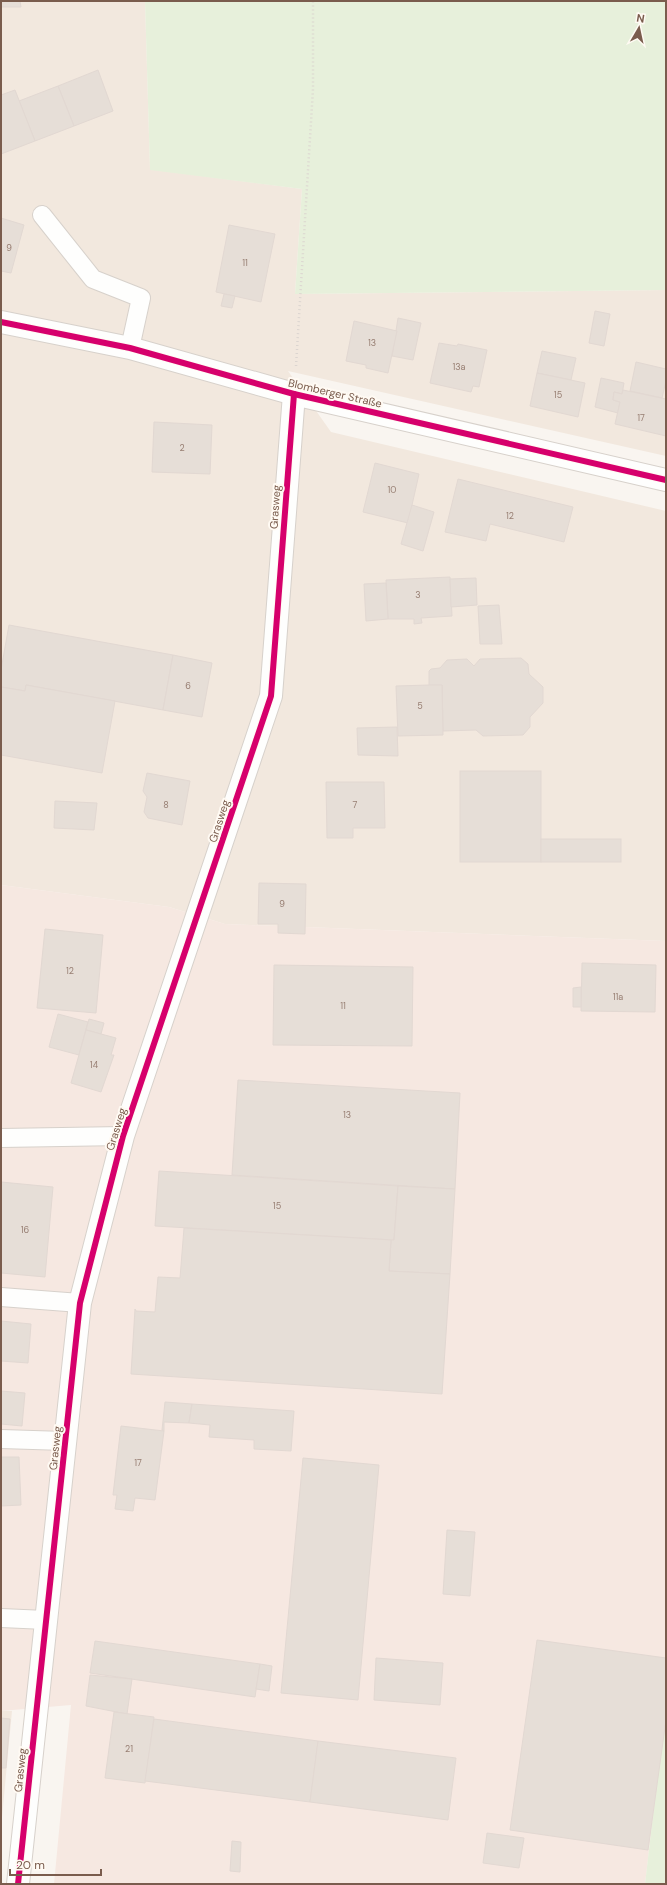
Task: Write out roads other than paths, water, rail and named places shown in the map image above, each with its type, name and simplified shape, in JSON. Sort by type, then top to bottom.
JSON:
[{"type":"street","name":"Blomberger Straße","points":[[1,322],[130,348],[294,394],[666,480]]},
{"type":"street","name":"Grasweg","points":[[18,1884],[80,1303],[123,1136],[271,696],[294,394]]},
{"type":"lane","points":[[42,215],[94,279],[141,298],[130,348]]},
{"type":"lane","name":"Grasweg","points":[[1,1138],[123,1136]]},
{"type":"lane","points":[[1,1297],[80,1303]]},
{"type":"lane","points":[[1,1439],[65,1441]]},
{"type":"lane","points":[[1,1618],[46,1620]]}]
